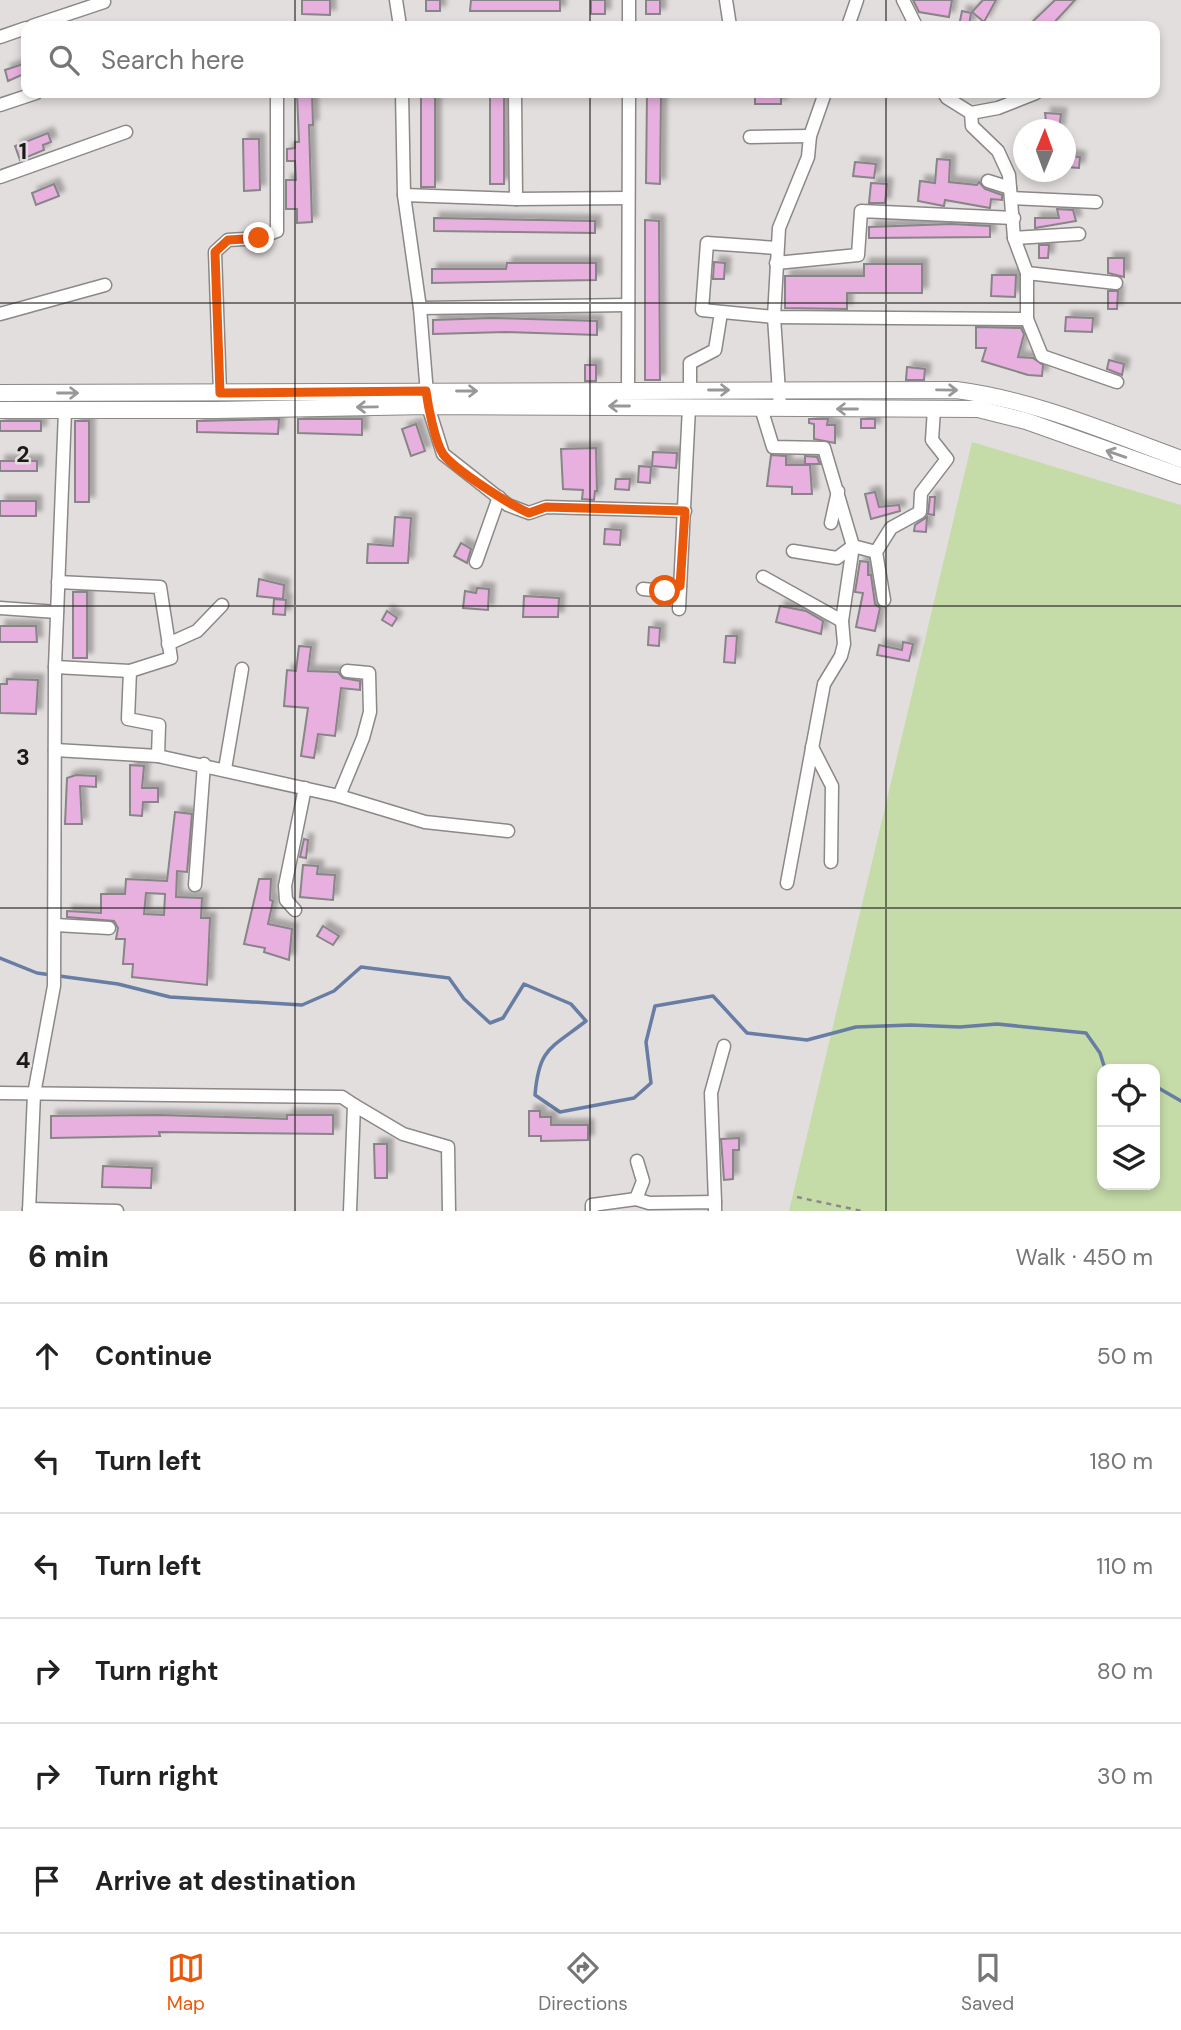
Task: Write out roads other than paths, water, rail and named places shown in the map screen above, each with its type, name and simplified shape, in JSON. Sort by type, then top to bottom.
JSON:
[{"type":"street","points":[[396,0],[399,21]]},
{"type":"street","points":[[629,0],[629,21]]},
{"type":"street","points":[[726,0],[729,21]]},
{"type":"street","points":[[850,21],[857,0]]},
{"type":"street","points":[[903,0],[914,21]]},
{"type":"street","points":[[47,21],[104,2]]},
{"type":"street","points":[[0,37],[21,30]]},
{"type":"street","points":[[0,104],[21,98]]},
{"type":"street","points":[[220,393],[215,252],[228,240],[259,238],[277,231],[276,98]]},
{"type":"street","points":[[402,98],[404,195],[419,308],[427,398],[443,454],[499,497],[529,513],[546,507],[685,511]]},
{"type":"street","points":[[515,98],[516,199]]},
{"type":"street","points":[[628,392],[629,98]]},
{"type":"street","points":[[780,408],[774,317],[779,228],[808,156],[810,136],[823,98]]},
{"type":"street","points":[[947,98],[971,113],[998,108],[1023,98]]},
{"type":"street","points":[[971,113],[972,126],[998,151],[1009,175],[1014,238],[1027,273],[1027,319],[1042,356],[1117,382]]},
{"type":"street","points":[[0,177],[126,132]]},
{"type":"street","points":[[750,137],[810,136]]},
{"type":"street","points":[[988,181],[1011,193],[1096,202]]},
{"type":"street","points":[[404,195],[516,199],[628,198]]},
{"type":"street","points":[[776,263],[858,256],[861,211],[1014,218]]},
{"type":"street","points":[[1014,238],[1079,234]]},
{"type":"street","points":[[777,248],[707,243],[702,310],[774,317],[1027,319]]},
{"type":"street","points":[[1027,273],[1116,283]]},
{"type":"street","points":[[0,314],[105,285]]},
{"type":"street","points":[[419,308],[627,305]]},
{"type":"street","points":[[690,390],[690,363],[715,350],[721,313]]},
{"type":"street","points":[[0,410],[65,411],[690,390],[957,390],[995,395],[1054,413],[1181,459]]},
{"type":"street","points":[[0,393],[220,393],[689,407],[978,409],[1026,421],[1181,475]]},
{"type":"street","points":[[679,609],[689,407]]},
{"type":"street","points":[[761,408],[773,447],[824,448],[839,487],[853,546],[842,621],[844,644],[841,656],[824,684],[787,883]]},
{"type":"street","points":[[884,600],[876,552],[891,528],[920,512],[921,493],[947,459],[932,440],[933,409]]},
{"type":"street","points":[[65,411],[55,667],[54,986],[34,1094],[29,1210],[117,1211]]},
{"type":"street","points":[[831,523],[839,487]]},
{"type":"street","points":[[476,562],[499,497]]},
{"type":"street","points":[[793,551],[836,558],[853,546],[876,552]]},
{"type":"street","points":[[764,577],[842,621]]},
{"type":"street","points":[[55,667],[130,671],[170,658],[160,587],[58,582]]},
{"type":"street","points":[[642,589],[665,591],[680,586]]},
{"type":"street","points":[[169,644],[197,631],[222,605]]},
{"type":"street","points":[[0,608],[57,612]]},
{"type":"street","points":[[225,769],[243,670]]},
{"type":"street","points":[[130,671],[128,719],[159,725],[158,755]]},
{"type":"street","points":[[339,796],[363,738],[370,712],[369,673],[347,671]]},
{"type":"street","points":[[812,747],[831,780],[831,862]]},
{"type":"street","points":[[55,750],[158,755],[339,796],[425,822],[508,831]]},
{"type":"street","points":[[195,885],[204,764]]},
{"type":"street","points":[[295,910],[286,900],[285,886],[305,788]]},
{"type":"street","points":[[55,925],[109,928]]},
{"type":"street","points":[[592,1211],[592,1205],[636,1199],[649,1203],[715,1207],[711,1093],[724,1046]]},
{"type":"street","points":[[0,1093],[342,1097],[403,1135],[445,1144],[449,1150],[449,1211]]},
{"type":"street","points":[[350,1211],[354,1105]]},
{"type":"street","points":[[636,1199],[643,1181],[637,1161]]},
{"type":"waterway","points":[[0,958],[37,973],[118,984],[170,997],[302,1005],[334,991],[361,967],[449,978],[464,999],[490,1023],[503,1018],[524,984],[571,1004],[586,1021],[548,1051],[540,1068],[535,1095],[560,1112],[634,1098],[651,1083],[646,1042],[655,1006],[713,996],[747,1033],[807,1040],[856,1027],[960,1027],[997,1024],[1086,1033],[1100,1053],[1103,1064]]},
{"type":"waterway","points":[[1160,1089],[1181,1101]]}]
